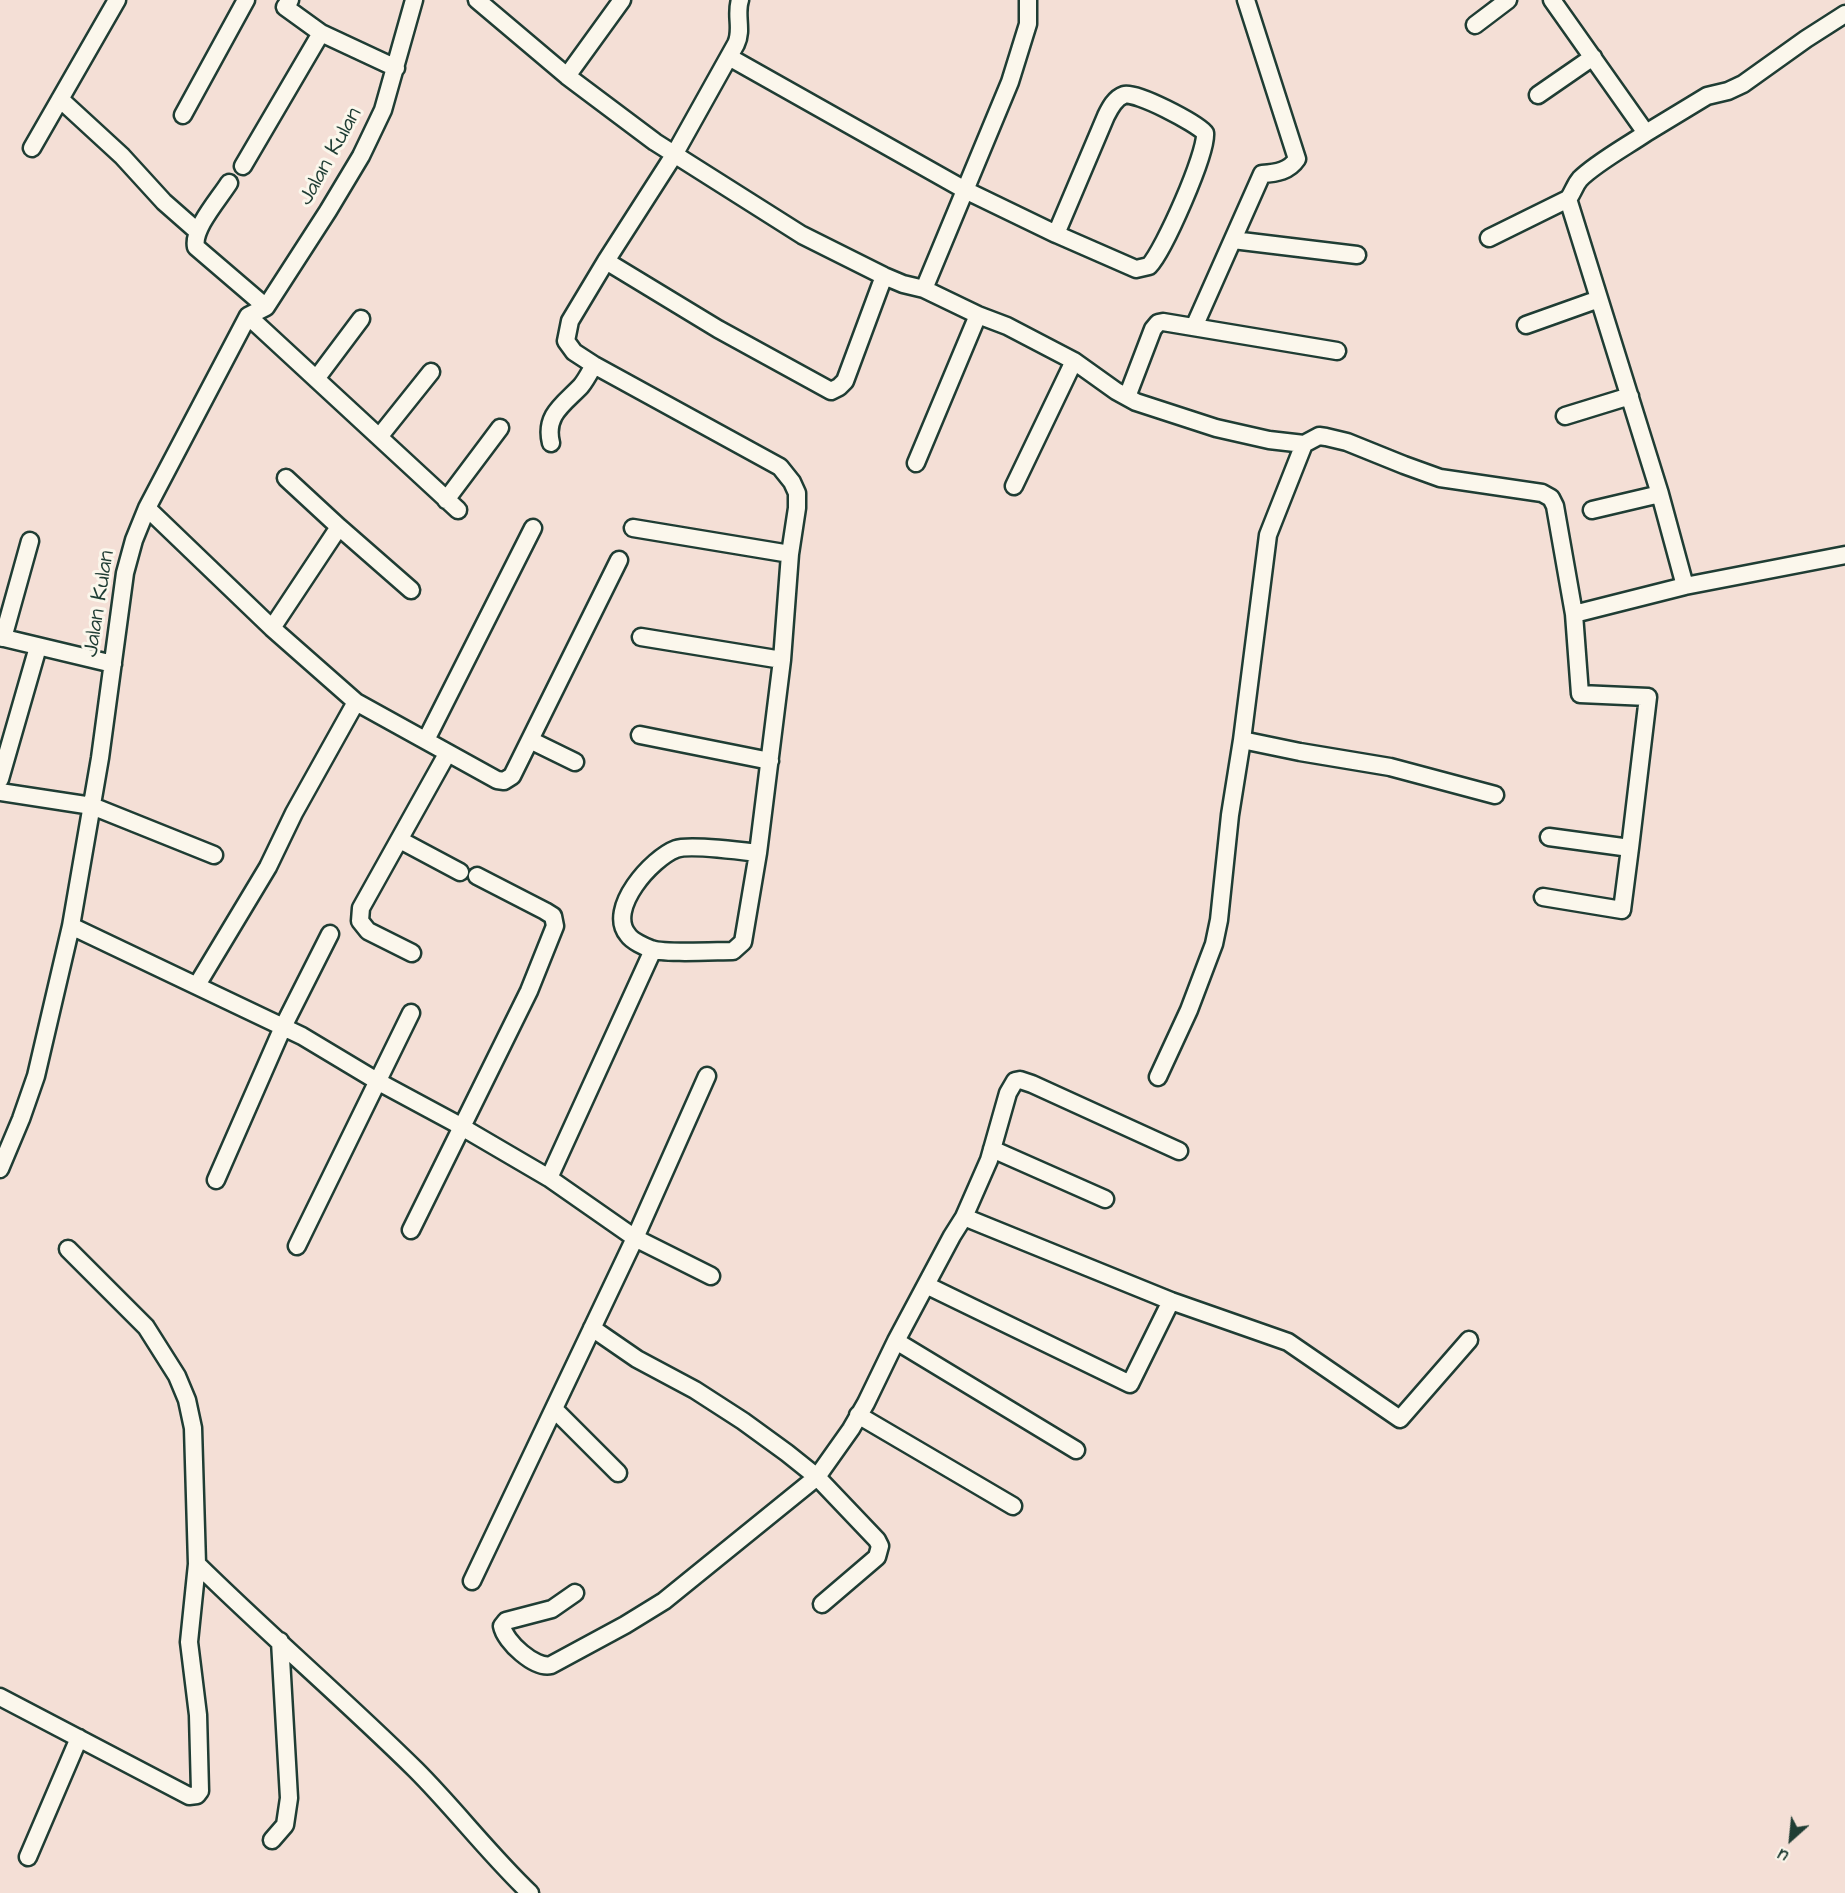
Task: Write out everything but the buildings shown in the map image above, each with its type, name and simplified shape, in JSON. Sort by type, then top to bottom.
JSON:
[{"type":"street","points":[[32,148],[117,0]]},
{"type":"street","points":[[183,115],[246,0]]},
{"type":"street","name":"Jalan Kulan","points":[[266,308],[328,211],[383,110],[414,0]]},
{"type":"street","points":[[477,0],[567,76],[655,142],[802,235],[884,276],[924,289],[1007,326],[1074,361],[1127,397],[1216,428],[1269,440],[1304,444],[1319,436],[1326,437],[1347,442],[1440,478],[1542,493],[1551,498],[1584,612],[1580,694],[1648,697],[1622,910],[1543,897]]},
{"type":"street","points":[[567,76],[622,0]]},
{"type":"street","points":[[740,0],[738,12],[740,33],[729,57],[674,155],[570,321],[567,333],[568,346],[594,365],[780,467],[787,474],[797,493],[782,660],[758,853],[745,933],[739,946],[733,951],[653,950],[628,936],[622,919],[628,896],[641,876],[672,851],[685,847],[758,853]]},
{"type":"street","points":[[924,289],[1023,47],[1028,24],[1028,0]]},
{"type":"street","points":[[1194,327],[1262,174],[1291,168],[1297,159],[1246,0]]},
{"type":"street","points":[[1474,25],[1508,0]]},
{"type":"street","points":[[1552,0],[1646,133]]},
{"type":"street","points":[[282,2],[321,33],[396,68]]},
{"type":"street","points":[[1489,238],[1568,199],[1574,186],[1583,176],[1646,133],[1707,96],[1728,91],[1743,84],[1845,14]]},
{"type":"street","points":[[243,166],[321,33]]},
{"type":"street","points":[[729,57],[965,190],[1056,234],[1136,269],[1149,266],[1160,251],[1193,178],[1204,148],[1205,133],[1200,127],[1176,114],[1137,97],[1124,95],[1111,106],[1056,234]]},
{"type":"street","points":[[1538,94],[1593,57]]},
{"type":"street","points":[[60,99],[122,156],[164,202],[197,231]]},
{"type":"street","points":[[229,183],[197,231],[196,247],[266,308],[248,316],[452,505],[500,428]]},
{"type":"street","points":[[1568,199],[1660,494],[1685,586]]},
{"type":"street","points":[[1233,240],[1357,255]]},
{"type":"street","points":[[606,261],[717,329],[831,391],[845,381],[884,276]]},
{"type":"street","points":[[1526,325],[1599,299]]},
{"type":"street","points":[[916,464],[978,315]]},
{"type":"street","name":"Jalan Kulan","points":[[0,1169],[36,1076],[71,926],[92,806],[125,573],[134,540],[147,508],[248,316]]},
{"type":"street","points":[[316,379],[361,319]]},
{"type":"street","points":[[1127,397],[1153,329],[1158,323],[1337,351]]},
{"type":"street","points":[[1014,486],[1074,361]]},
{"type":"street","points":[[551,443],[548,431],[550,423],[571,394],[586,380],[594,365]]},
{"type":"street","points":[[379,437],[431,372]]},
{"type":"street","points":[[1565,416],[1630,396]]},
{"type":"street","points":[[1158,1077],[1189,1011],[1214,944],[1219,920],[1230,815],[1242,740],[1268,535],[1304,444]]},
{"type":"street","points":[[286,478],[411,590]]},
{"type":"street","points":[[1592,510],[1660,494]]},
{"type":"street","points":[[147,508],[272,628],[356,702],[447,754],[497,780],[504,781],[512,776],[619,560]]},
{"type":"street","points":[[272,628],[339,527]]},
{"type":"street","points":[[426,740],[533,528]]},
{"type":"street","points":[[633,528],[790,554]]},
{"type":"street","points":[[30,541],[2,638],[113,664]]},
{"type":"street","points":[[1584,612],[1685,586],[1845,555]]},
{"type":"street","points":[[641,637],[782,660]]},
{"type":"street","points":[[0,779],[38,647]]},
{"type":"street","points":[[197,985],[268,867],[294,813],[356,702]]},
{"type":"street","points":[[640,735],[770,761]]},
{"type":"street","points":[[530,740],[575,762]]},
{"type":"street","points":[[1242,740],[1390,767],[1495,795]]},
{"type":"street","points":[[412,953],[368,931],[360,921],[361,908],[447,754]]},
{"type":"street","points":[[0,792],[92,806],[214,855]]},
{"type":"street","points":[[1549,837],[1630,848]]},
{"type":"street","points":[[400,840],[460,872]]},
{"type":"street","points":[[411,1230],[529,991],[555,926],[553,916],[477,876]]},
{"type":"street","points":[[71,926],[302,1036],[549,1178],[635,1238],[711,1276]]},
{"type":"street","points":[[216,1180],[283,1027],[330,934]]},
{"type":"street","points":[[549,1178],[653,950]]},
{"type":"street","points":[[297,1246],[411,1012]]},
{"type":"street","points":[[472,1581],[635,1238],[707,1076]]},
{"type":"street","points":[[575,1593],[552,1609],[506,1621],[502,1626],[504,1633],[516,1648],[536,1663],[551,1665],[625,1625],[664,1600],[817,1477],[858,1416],[964,1217],[992,1149],[1013,1082],[1020,1080],[1179,1151]]},
{"type":"street","points":[[992,1149],[1105,1198]]},
{"type":"street","points":[[964,1217],[1171,1301],[1288,1342],[1400,1419],[1469,1340]]},
{"type":"street","points":[[0,1697],[189,1796],[197,1795],[200,1791],[198,1715],[189,1642],[196,1564],[194,1428],[187,1400],[177,1376],[146,1327],[68,1249]]},
{"type":"street","points":[[926,1285],[1130,1384],[1171,1301]]},
{"type":"street","points":[[592,1328],[637,1359],[695,1390],[743,1421],[817,1477],[870,1533],[880,1546],[877,1557],[822,1604]]},
{"type":"street","points":[[896,1341],[1076,1450]]},
{"type":"street","points":[[554,1409],[618,1473]]},
{"type":"street","points":[[858,1416],[1013,1506]]},
{"type":"street","points":[[196,1564],[449,1803],[508,1872],[530,1893]]},
{"type":"street","points":[[272,1840],[285,1825],[288,1798],[280,1641]]},
{"type":"street","points":[[28,1857],[79,1738]]}]
